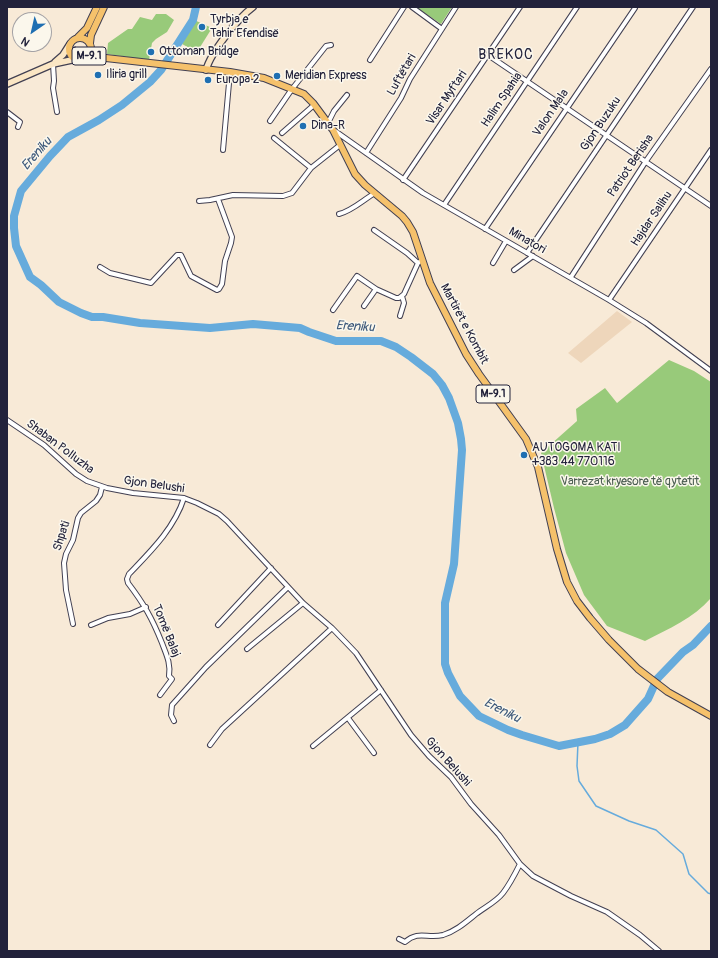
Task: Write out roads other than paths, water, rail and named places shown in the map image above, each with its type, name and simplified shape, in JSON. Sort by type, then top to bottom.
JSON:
[{"type":"main road","name":"M-9.1","points":[[97,7],[87,28],[70,44],[69,51],[76,59],[79,60],[94,56],[206,70]]},
{"type":"main road","name":"M-9.1","points":[[86,58],[91,52],[91,35],[104,7]]},
{"type":"main road","name":"M-9.1","points":[[78,38],[85,38],[110,58]]},
{"type":"main road","name":"Martirët e Kombit","points":[[206,70],[230,72],[264,78],[304,94],[333,130],[355,174],[365,185],[407,222],[413,232],[420,261],[466,354],[526,439],[538,467],[556,549],[572,592],[590,618],[635,666],[654,682],[682,701],[711,716]]},
{"type":"street","points":[[206,70],[212,55],[252,7]]},
{"type":"street","points":[[370,60],[404,7]]},
{"type":"street","points":[[412,7],[442,29]]},
{"type":"street","name":"Luftëtari","points":[[366,152],[401,98],[410,79],[456,7]]},
{"type":"street","name":"Visar Myftari","points":[[403,180],[520,7]]},
{"type":"street","name":"Halim Spahia","points":[[444,205],[577,7]]},
{"type":"street","name":"Gjon Buzuku","points":[[527,253],[693,7]]},
{"type":"street","name":"Valon Mala","points":[[485,229],[634,8]]},
{"type":"street","points":[[53,64],[63,55],[70,44]]},
{"type":"street","points":[[270,121],[292,89],[326,46],[331,44]]},
{"type":"street","points":[[488,55],[711,206]]},
{"type":"street","points":[[7,84],[53,64],[76,59]]},
{"type":"street","points":[[53,64],[54,82],[52,88],[57,112]]},
{"type":"street","name":"Patriot Berisha","points":[[571,277],[646,161],[711,69]]},
{"type":"street","points":[[223,150],[230,72]]},
{"type":"street","points":[[328,123],[334,112],[347,95]]},
{"type":"street","points":[[282,133],[314,105]]},
{"type":"street","points":[[7,112],[20,122],[18,127]]},
{"type":"street","name":"Minatori","points":[[333,130],[366,152],[403,180],[485,229],[571,277],[646,323],[711,371]]},
{"type":"street","points":[[274,138],[311,168]]},
{"type":"street","points":[[199,201],[233,195],[283,196],[292,193],[311,168],[340,144]]},
{"type":"street","name":"Hajdar Salihu","points":[[609,300],[711,150]]},
{"type":"street","points":[[339,214],[346,212],[375,193]]},
{"type":"street","points":[[100,267],[110,273],[151,283],[179,254],[181,255],[191,276],[219,290],[222,284],[223,273],[232,243],[232,237],[218,198]]},
{"type":"street","points":[[374,230],[420,261],[402,296],[403,307],[400,316]]},
{"type":"street","points":[[493,263],[506,240]]},
{"type":"street","points":[[514,270],[533,256]]},
{"type":"street","points":[[333,310],[357,276],[376,289],[396,298],[402,296]]},
{"type":"street","points":[[364,306],[376,289]]},
{"type":"street","name":"Shaban Polluzha","points":[[7,420],[44,444],[76,474],[87,481],[102,487]]},
{"type":"street","name":"Gjon Belushi","points":[[102,487],[133,493],[184,498],[207,507],[228,521],[303,603],[332,628],[356,654],[418,744],[451,776],[471,804],[499,835],[520,864],[533,876],[571,896],[607,912],[640,935],[659,951]]},
{"type":"street","name":"Shpati","points":[[73,624],[66,590],[64,563],[66,554],[73,540],[78,518],[81,513],[96,501],[102,487]]},
{"type":"street","name":"Tomë Balaj","points":[[160,695],[172,679],[169,676],[169,660],[146,607],[128,583],[127,578],[154,548],[170,527],[181,507],[184,498]]},
{"type":"street","points":[[218,625],[271,568]]},
{"type":"street","points":[[174,720],[171,715],[172,705],[206,667],[288,587]]},
{"type":"street","points":[[247,649],[303,603]]},
{"type":"street","points":[[91,625],[108,618],[130,614],[146,607]]},
{"type":"street","points":[[210,745],[222,729],[332,628]]},
{"type":"street","points":[[313,746],[381,690]]},
{"type":"street","points":[[348,718],[374,753]]},
{"type":"street","points":[[399,939],[405,942],[410,937],[417,934],[436,936],[453,930],[491,904],[502,894],[520,864]]},
{"type":"waterway","name":"Ereniku","points":[[196,7],[193,20],[161,70],[150,82],[122,105],[68,137],[21,191],[14,216],[14,228],[16,246],[30,277],[59,302],[92,317],[103,317],[140,323],[210,328],[253,324],[300,328],[336,341],[381,341],[396,347],[433,374],[442,385],[449,398],[458,423],[462,450],[454,564],[445,603],[445,664],[460,696],[479,716],[508,730],[559,746],[595,739],[610,734],[625,725],[648,699],[657,679],[711,626]]},
{"type":"waterway","points":[[578,742],[577,766],[579,781],[596,806],[629,821],[656,830],[683,854],[689,874],[708,893],[711,894]]},
{"type":"place","name":"Tyrbja e Tahir Efendisë","points":[[202,27]]},
{"type":"place","name":"Ottoman Bridge","points":[[151,52]]},
{"type":"place","name":"Iliria grill","points":[[98,75]]},
{"type":"place","name":"Meridian Express","points":[[277,76]]},
{"type":"place","name":"Europa 2","points":[[208,80]]},
{"type":"place","name":"Dina-R","points":[[303,126]]},
{"type":"place","name":"AUTOGOMA KATI +383 44 770116","points":[[524,455]]},
{"type":"district","name":"BREKOC","points":[[506,55]]},
{"type":"park label","name":"Varrezat kryesore të qytetit","points":[[630,482]]}]
